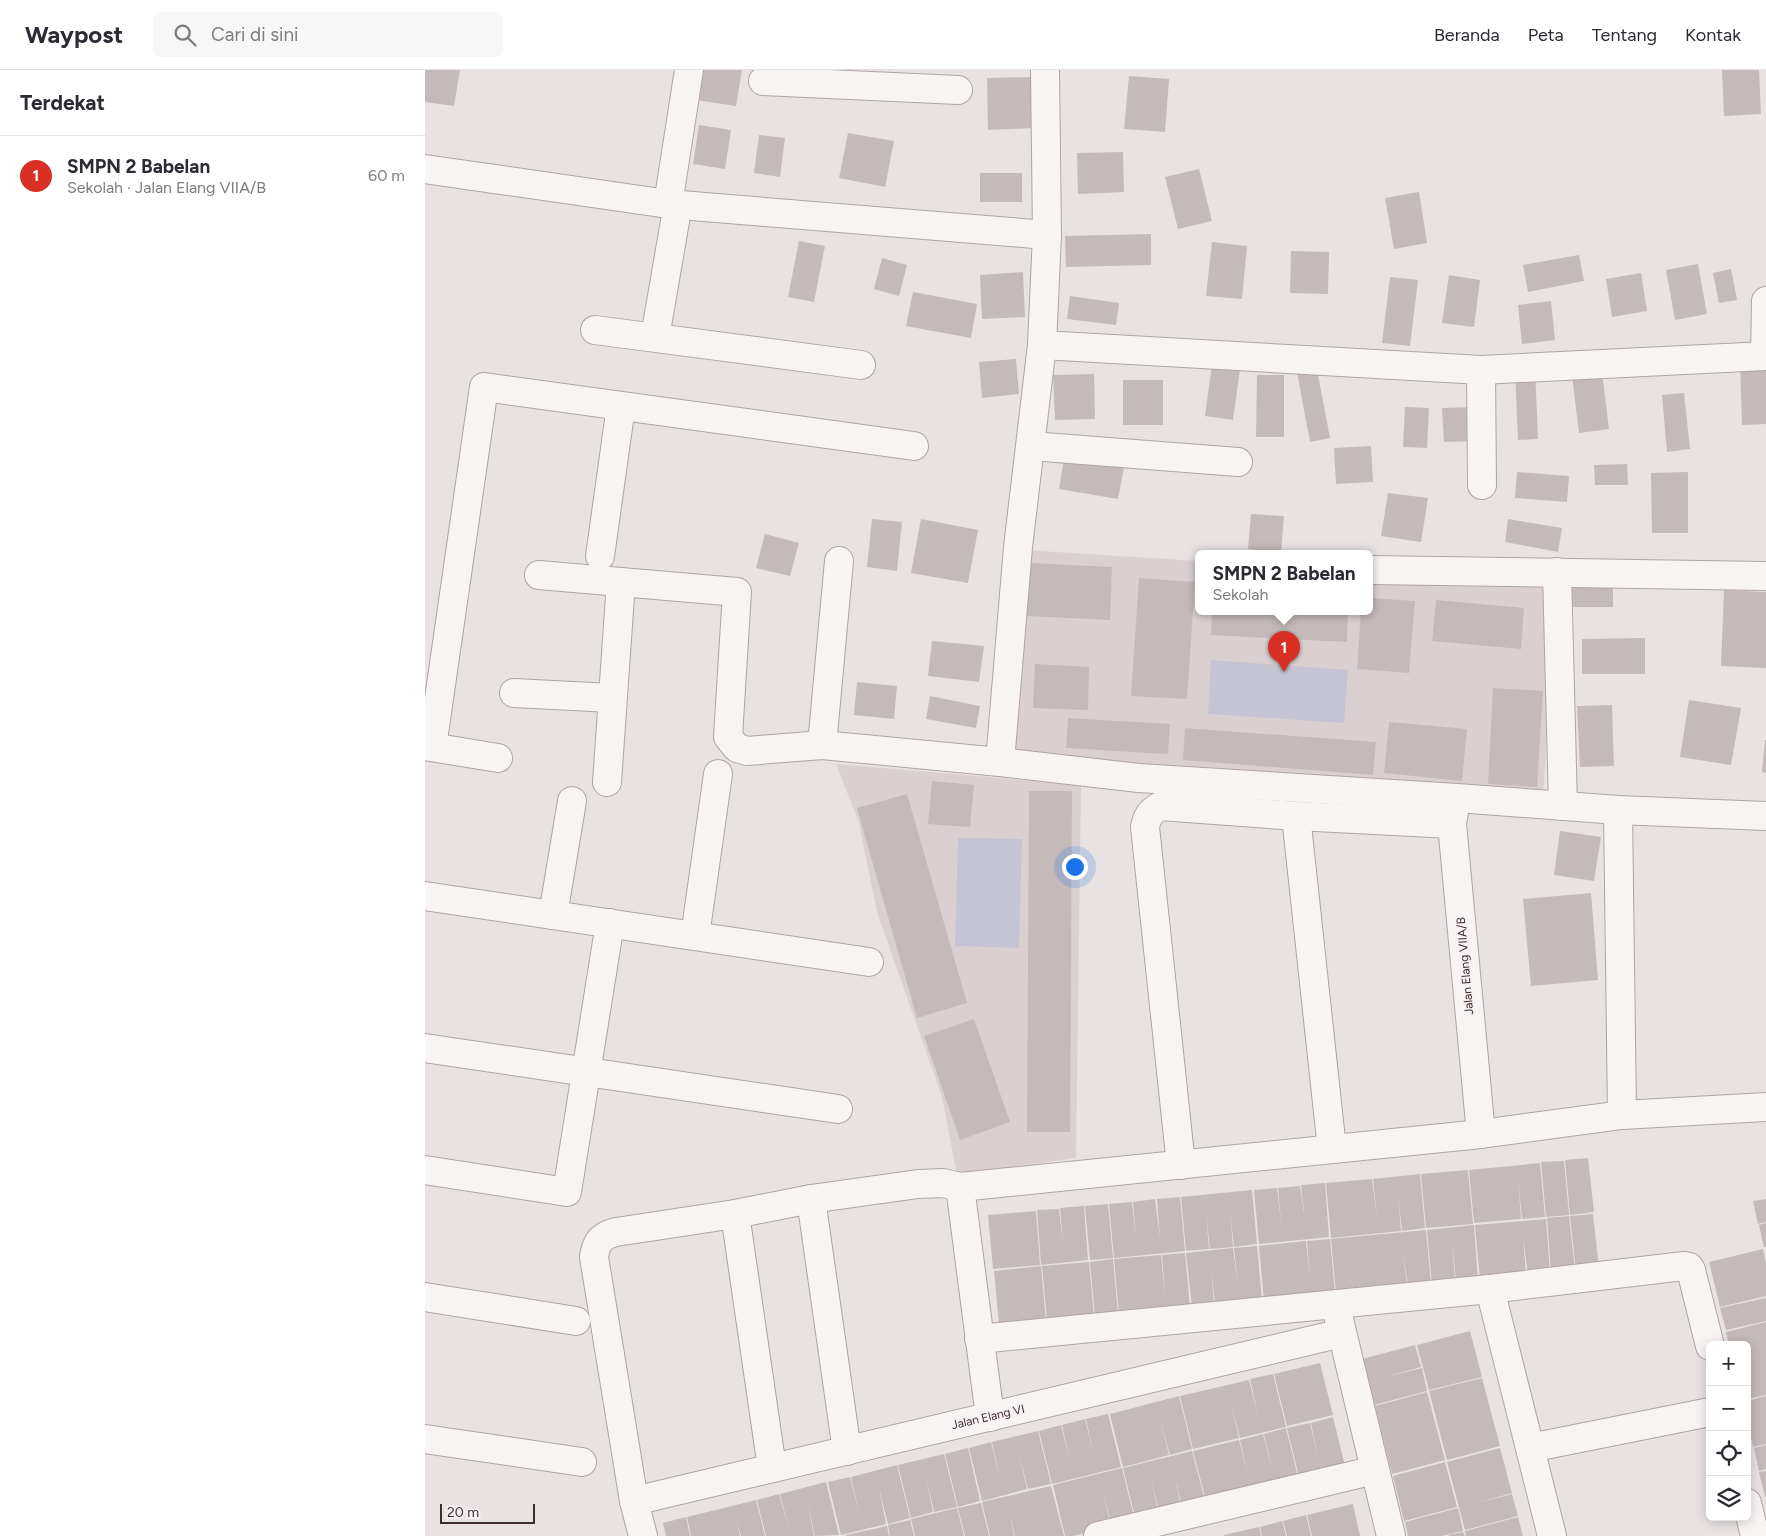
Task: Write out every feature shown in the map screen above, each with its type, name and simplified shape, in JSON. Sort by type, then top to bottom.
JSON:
[{"type":"street","points":[[655,338],[689,70]]},
{"type":"street","points":[[1000,762],[1018,547],[1042,345],[1047,235],[1045,70]]},
{"type":"street","points":[[763,81],[871,78],[958,90]]},
{"type":"street","points":[[425,169],[673,204],[1047,235]]},
{"type":"street","points":[[1042,345],[1481,370],[1765,356],[1766,301]]},
{"type":"street","points":[[595,330],[861,365]]},
{"type":"street","points":[[1481,370],[1482,485]]},
{"type":"street","points":[[498,758],[429,747],[483,387],[914,446]]},
{"type":"street","points":[[600,556],[621,406]]},
{"type":"street","points":[[1031,446],[1238,462]]},
{"type":"street","points":[[822,745],[839,562]]},
{"type":"street","points":[[1373,570],[1766,576]]},
{"type":"street","points":[[1557,572],[1563,806]]},
{"type":"street","points":[[539,575],[737,592],[728,737],[737,748],[747,751],[822,745],[1000,762],[1139,778],[1618,810],[1766,816]]},
{"type":"street","points":[[607,782],[621,582]]},
{"type":"street","points":[[514,693],[613,698]]},
{"type":"street","points":[[695,936],[718,774]]},
{"type":"street","name":"Jalan Elang VIIA/B","points":[[1457,798],[1451,824],[1481,1134]]},
{"type":"street","points":[[553,915],[571,801]]},
{"type":"street","points":[[1181,1164],[1145,827],[1147,818],[1153,810],[1160,806],[1296,816],[1451,824]]},
{"type":"street","points":[[1618,810],[1623,1115]]},
{"type":"street","points":[[1296,816],[1332,1149]]},
{"type":"street","points":[[425,896],[869,962]]},
{"type":"street","points":[[425,1170],[567,1192],[610,923]]},
{"type":"street","points":[[425,1048],[838,1108]]},
{"type":"street","points":[[643,1536],[633,1501],[594,1257],[596,1246],[605,1235],[735,1214],[811,1199],[919,1184],[943,1183],[960,1187],[1481,1134],[1623,1115],[1766,1107]]},
{"type":"street","points":[[960,1187],[989,1417]]},
{"type":"street","points":[[811,1199],[847,1451]]},
{"type":"street","points":[[735,1214],[772,1468]]},
{"type":"street","points":[[979,1339],[1489,1289],[1684,1266],[1689,1267],[1691,1270],[1709,1341]]},
{"type":"street","points":[[1489,1289],[1552,1536]]},
{"type":"street","points":[[425,1297],[576,1321]]},
{"type":"street","points":[[1335,1304],[1391,1536]]},
{"type":"street","name":"Jalan Elang VI","points":[[633,1501],[1343,1333]]},
{"type":"street","points":[[1530,1448],[1706,1413]]},
{"type":"street","points":[[425,1440],[581,1462]]},
{"type":"street","points":[[1098,1536],[1375,1470]]},
{"type":"street","points":[[1751,1520],[1755,1536]]},
{"type":"shaded area","points":[[1024,550],[1195,561],[1195,615],[1373,615],[1373,573],[1557,585],[1543,795],[1010,759]]},
{"type":"shaded area","points":[[1211,660],[1348,670],[1344,723],[1208,714]]},
{"type":"shaded area","points":[[836,764],[1081,785],[1076,1158],[957,1175],[942,1097],[877,912],[859,823]]},
{"type":"shaded area","points":[[958,838],[1022,839],[1019,948],[955,946]]},
{"type":"building","points":[[425,70],[460,70],[454,106],[425,102]]},
{"type":"building","points":[[701,70],[742,70],[736,106],[696,100]]},
{"type":"building","points":[[1722,70],[1759,70],[1761,114],[1724,116]]},
{"type":"building","points":[[1129,76],[1169,79],[1165,132],[1124,129]]},
{"type":"building","points":[[1034,77],[1036,128],[988,130],[987,78]]},
{"type":"building","points":[[699,125],[731,130],[725,169],[693,164]]},
{"type":"building","points":[[848,133],[894,141],[885,187],[839,178]]},
{"type":"building","points":[[759,135],[785,138],[780,177],[754,173]]},
{"type":"building","points":[[1123,152],[1124,192],[1078,194],[1077,153]]},
{"type":"building","points":[[1199,169],[1212,221],[1178,229],[1165,177]]},
{"type":"building","points":[[980,173],[1022,173],[1022,202],[980,202]]},
{"type":"building","points":[[1419,192],[1427,243],[1394,249],[1385,198]]},
{"type":"building","points":[[1151,234],[1151,265],[1066,267],[1065,236]]},
{"type":"building","points":[[799,241],[825,246],[814,302],[788,297]]},
{"type":"building","points":[[1212,242],[1247,246],[1242,299],[1206,296]]},
{"type":"building","points":[[1291,251],[1329,252],[1328,294],[1290,293]]},
{"type":"building","points":[[1579,255],[1584,281],[1528,292],[1523,265]]},
{"type":"building","points":[[882,258],[907,265],[899,296],[874,289]]},
{"type":"building","points":[[1698,264],[1707,314],[1675,320],[1666,270]]},
{"type":"building","points":[[1731,269],[1737,300],[1719,303],[1713,273]]},
{"type":"building","points":[[1023,272],[1025,317],[982,319],[980,275]]},
{"type":"building","points":[[1641,273],[1647,311],[1612,317],[1606,279]]},
{"type":"building","points":[[1449,275],[1480,280],[1474,327],[1442,323]]},
{"type":"building","points":[[1390,277],[1418,280],[1410,346],[1382,343]]},
{"type":"building","points":[[913,292],[977,304],[971,338],[906,326]]},
{"type":"building","points":[[1070,296],[1119,303],[1116,325],[1067,319]]},
{"type":"building","points":[[1551,301],[1555,340],[1522,344],[1518,305]]},
{"type":"building","points":[[1213,357],[1241,362],[1233,420],[1205,416]]},
{"type":"building","points":[[1016,359],[1019,394],[982,398],[979,362]]},
{"type":"building","points":[[1740,360],[1766,360],[1766,424],[1742,425]]},
{"type":"building","points":[[1316,364],[1330,438],[1310,442],[1296,367]]},
{"type":"building","points":[[1535,369],[1538,439],[1518,440],[1515,370]]},
{"type":"building","points":[[1602,372],[1609,429],[1579,433],[1572,376]]},
{"type":"building","points":[[1094,374],[1095,419],[1055,420],[1053,375]]},
{"type":"building","points":[[1257,375],[1284,375],[1284,437],[1256,437]]},
{"type":"building","points":[[1123,380],[1163,380],[1163,425],[1123,425]]},
{"type":"building","points":[[1684,393],[1690,449],[1667,452],[1662,395]]},
{"type":"building","points":[[1405,407],[1429,408],[1427,448],[1403,447]]},
{"type":"building","points":[[1476,407],[1477,441],[1444,442],[1442,408]]},
{"type":"building","points":[[1371,446],[1373,482],[1336,484],[1334,448]]},
{"type":"building","points":[[1065,452],[1125,462],[1118,499],[1059,489]]},
{"type":"building","points":[[1627,464],[1628,485],[1595,485],[1594,465]]},
{"type":"building","points":[[1517,472],[1569,476],[1567,502],[1515,498]]},
{"type":"building","points":[[1688,472],[1688,533],[1652,533],[1651,473]]},
{"type":"building","points":[[1388,493],[1428,498],[1421,542],[1381,536]]},
{"type":"building","points":[[1251,514],[1284,516],[1281,550],[1248,549]]},
{"type":"building","points":[[872,519],[902,522],[897,571],[867,567]]},
{"type":"building","points":[[921,519],[978,530],[968,583],[911,573]]},
{"type":"building","points":[[1508,519],[1562,528],[1558,552],[1505,542]]},
{"type":"building","points":[[765,534],[799,543],[790,576],[756,568]]},
{"type":"building","points":[[1030,563],[1112,567],[1110,620],[1027,616]]},
{"type":"building","points":[[1139,578],[1195,582],[1187,699],[1131,696]]},
{"type":"building","points":[[1571,584],[1613,584],[1613,607],[1571,607]]},
{"type":"building","points":[[1724,590],[1766,592],[1766,668],[1721,666]]},
{"type":"building","points":[[1373,598],[1415,601],[1409,673],[1357,669],[1361,615],[1373,615]]},
{"type":"building","points":[[1436,600],[1524,608],[1521,649],[1432,641]]},
{"type":"building","points":[[1212,615],[1348,615],[1347,642],[1211,635]]},
{"type":"building","points":[[1645,638],[1645,674],[1582,674],[1582,639]]},
{"type":"building","points":[[932,641],[984,646],[979,682],[928,676]]},
{"type":"building","points":[[1035,664],[1089,667],[1088,710],[1033,708]]},
{"type":"building","points":[[857,682],[897,686],[894,719],[854,715]]},
{"type":"building","points":[[1493,688],[1543,691],[1537,787],[1488,784]]},
{"type":"building","points":[[930,696],[980,706],[976,728],[926,719]]},
{"type":"building","points":[[1689,700],[1741,708],[1731,765],[1680,757]]},
{"type":"building","points":[[1612,705],[1614,766],[1580,767],[1577,706]]},
{"type":"building","points":[[1068,718],[1170,724],[1168,754],[1066,748]]},
{"type":"building","points":[[1389,722],[1467,729],[1462,781],[1384,773]]},
{"type":"building","points":[[1185,728],[1376,742],[1373,775],[1183,760]]},
{"type":"building","points":[[1766,740],[1766,773],[1762,772]]},
{"type":"building","points":[[932,781],[974,785],[970,827],[928,824]]},
{"type":"building","points":[[1029,791],[1072,791],[1070,1132],[1027,1132]]},
{"type":"building","points":[[907,794],[967,1003],[917,1018],[857,808]]},
{"type":"building","points":[[1560,831],[1601,837],[1594,881],[1554,875]]},
{"type":"building","points":[[1591,893],[1598,980],[1531,986],[1523,899]]},
{"type":"building","points":[[974,1019],[1010,1122],[960,1140],[924,1036]]},
{"type":"building","points":[[1588,1158],[1594,1212],[1570,1215],[1565,1160]]},
{"type":"building","points":[[1564,1161],[1569,1215],[1546,1217],[1541,1162]]},
{"type":"building","points":[[1540,1163],[1545,1217],[1522,1219],[1518,1178],[1521,1219],[1474,1223],[1469,1170]]},
{"type":"building","points":[[1468,1170],[1473,1224],[1426,1228],[1421,1174]]},
{"type":"building","points":[[1420,1174],[1425,1228],[1402,1231],[1398,1195],[1401,1231],[1331,1238],[1326,1183],[1372,1179],[1377,1217],[1373,1179]]},
{"type":"building","points":[[1325,1183],[1329,1237],[1259,1244],[1254,1190],[1277,1188],[1281,1223],[1278,1188],[1300,1186],[1305,1221],[1301,1185]]},
{"type":"building","points":[[1252,1190],[1257,1244],[1234,1247],[1230,1211],[1233,1247],[1210,1249],[1206,1213],[1209,1249],[1186,1251],[1181,1197]]},
{"type":"building","points":[[1180,1197],[1185,1251],[1114,1258],[1109,1204],[1132,1202],[1136,1237],[1133,1202],[1155,1199],[1160,1238],[1157,1199]]},
{"type":"building","points":[[1766,1199],[1766,1222],[1758,1224],[1753,1201]]},
{"type":"building","points":[[1108,1204],[1113,1258],[1090,1260],[1085,1206]]},
{"type":"building","points":[[1084,1206],[1088,1260],[1041,1265],[1037,1210],[1059,1209],[1063,1244],[1060,1208]]},
{"type":"building","points":[[1036,1211],[1040,1265],[993,1269],[988,1215]]},
{"type":"building","points":[[1593,1214],[1599,1268],[1576,1270],[1570,1216]]},
{"type":"building","points":[[1569,1216],[1575,1270],[1551,1272],[1547,1218]]},
{"type":"building","points":[[1546,1219],[1550,1273],[1528,1275],[1523,1236],[1526,1275],[1480,1279],[1475,1225]]},
{"type":"building","points":[[1766,1223],[1766,1247],[1764,1247],[1759,1225]]},
{"type":"building","points":[[1474,1225],[1478,1280],[1456,1282],[1452,1241],[1455,1282],[1432,1284],[1427,1230]]},
{"type":"building","points":[[1426,1230],[1431,1284],[1408,1286],[1403,1251],[1407,1286],[1336,1293],[1331,1239]]},
{"type":"building","points":[[1330,1239],[1335,1293],[1264,1300],[1259,1246],[1306,1241],[1310,1277],[1307,1241]]},
{"type":"building","points":[[1257,1246],[1262,1300],[1215,1304],[1211,1269],[1214,1304],[1192,1307],[1186,1253],[1233,1248],[1238,1287],[1234,1248]]},
{"type":"building","points":[[1763,1249],[1766,1263],[1766,1296],[1720,1307],[1709,1262]]},
{"type":"building","points":[[1185,1253],[1190,1307],[1119,1314],[1114,1259],[1161,1255],[1165,1296],[1162,1255]]},
{"type":"building","points":[[1113,1259],[1118,1314],[1095,1316],[1090,1262]]},
{"type":"building","points":[[1089,1262],[1094,1316],[1047,1320],[1042,1266]]},
{"type":"building","points":[[1041,1266],[1046,1321],[999,1325],[994,1271]]},
{"type":"building","points":[[1766,1298],[1766,1321],[1726,1330],[1720,1308]]},
{"type":"building","points":[[1766,1322],[1766,1395],[1751,1398],[1751,1341],[1728,1341],[1726,1332]]},
{"type":"building","points":[[1470,1331],[1482,1377],[1429,1390],[1417,1345]]},
{"type":"building","points":[[1415,1345],[1421,1367],[1386,1377],[1422,1368],[1427,1391],[1374,1405],[1362,1359]]},
{"type":"building","points":[[1320,1363],[1333,1415],[1287,1426],[1274,1374]]},
{"type":"building","points":[[1273,1374],[1286,1427],[1240,1438],[1231,1403],[1239,1438],[1193,1449],[1180,1396],[1249,1380],[1258,1415],[1250,1379]]},
{"type":"building","points":[[1482,1378],[1500,1446],[1447,1460],[1429,1391]]},
{"type":"building","points":[[1427,1392],[1445,1460],[1392,1474],[1375,1406]]},
{"type":"building","points":[[1179,1396],[1192,1449],[1170,1455],[1160,1420],[1169,1455],[1123,1467],[1110,1414]]},
{"type":"building","points":[[1766,1396],[1766,1444],[1753,1447],[1751,1438],[1751,1400]]},
{"type":"building","points":[[1108,1414],[1121,1467],[1052,1484],[1039,1431],[1061,1425],[1070,1461],[1062,1425],[1085,1419],[1094,1455],[1086,1419]]},
{"type":"building","points":[[1333,1417],[1346,1470],[1300,1481],[1287,1428],[1310,1423],[1318,1458],[1311,1423]]},
{"type":"building","points":[[1286,1428],[1299,1481],[1207,1504],[1193,1451],[1239,1440],[1248,1475],[1240,1440],[1263,1434],[1272,1469],[1264,1434]]},
{"type":"building","points":[[1038,1431],[1051,1484],[1028,1489],[1019,1454],[1027,1489],[982,1501],[969,1448],[991,1442],[1000,1478],[992,1442]]},
{"type":"building","points":[[1766,1445],[1766,1469],[1759,1471],[1754,1448]]},
{"type":"building","points":[[968,1448],[980,1501],[958,1507],[945,1454]]},
{"type":"building","points":[[1500,1448],[1512,1493],[1477,1503],[1512,1494],[1518,1516],[1465,1530],[1447,1462]]},
{"type":"building","points":[[1192,1451],[1206,1504],[1183,1510],[1174,1474],[1182,1510],[1160,1515],[1151,1480],[1159,1515],[1136,1521],[1123,1468]]},
{"type":"building","points":[[944,1454],[957,1507],[934,1512],[926,1477],[933,1512],[911,1518],[898,1465]]},
{"type":"building","points":[[1445,1462],[1457,1507],[1404,1521],[1393,1476]]},
{"type":"building","points":[[897,1465],[910,1518],[888,1524],[879,1488],[886,1524],[841,1535],[828,1482],[850,1477],[859,1512],[851,1477]]},
{"type":"building","points":[[1122,1468],[1135,1521],[1112,1527],[1103,1491],[1111,1527],[1073,1536],[1065,1536],[1053,1485]]},
{"type":"building","points":[[1766,1471],[1766,1497],[1765,1497],[1759,1472]]},
{"type":"building","points":[[826,1482],[839,1535],[815,1536],[808,1505],[814,1536],[766,1536],[757,1500],[779,1494],[789,1529],[780,1494]]},
{"type":"building","points":[[1051,1486],[1064,1536],[1015,1536],[1010,1514],[1014,1536],[990,1536],[982,1502]]},
{"type":"building","points":[[756,1500],[765,1536],[741,1536],[737,1523],[740,1536],[691,1536],[687,1517]]},
{"type":"building","points":[[981,1503],[989,1536],[965,1536],[958,1508]]},
{"type":"building","points":[[1353,1504],[1360,1536],[1312,1536],[1307,1515]]},
{"type":"building","points":[[957,1508],[964,1536],[915,1536],[911,1519]]},
{"type":"building","points":[[1458,1508],[1463,1531],[1442,1536],[1408,1536],[1405,1522]]},
{"type":"building","points":[[1306,1515],[1311,1536],[1287,1536],[1283,1521]]},
{"type":"building","points":[[686,1517],[690,1536],[666,1536],[663,1523]]},
{"type":"building","points":[[1518,1517],[1523,1536],[1466,1536],[1465,1531]]},
{"type":"building","points":[[910,1520],[914,1536],[890,1536],[888,1525]]},
{"type":"building","points":[[1282,1521],[1286,1536],[1262,1536],[1260,1527]]},
{"type":"building","points":[[887,1526],[889,1536],[846,1536],[846,1535]]},
{"type":"building","points":[[1259,1527],[1261,1536],[1224,1536],[1224,1535]]},
{"type":"building","points":[[1463,1532],[1465,1536],[1449,1536],[1449,1535]]},
{"type":"place","name":"SMPN 2 Babelan","points":[[1284,672]]}]
